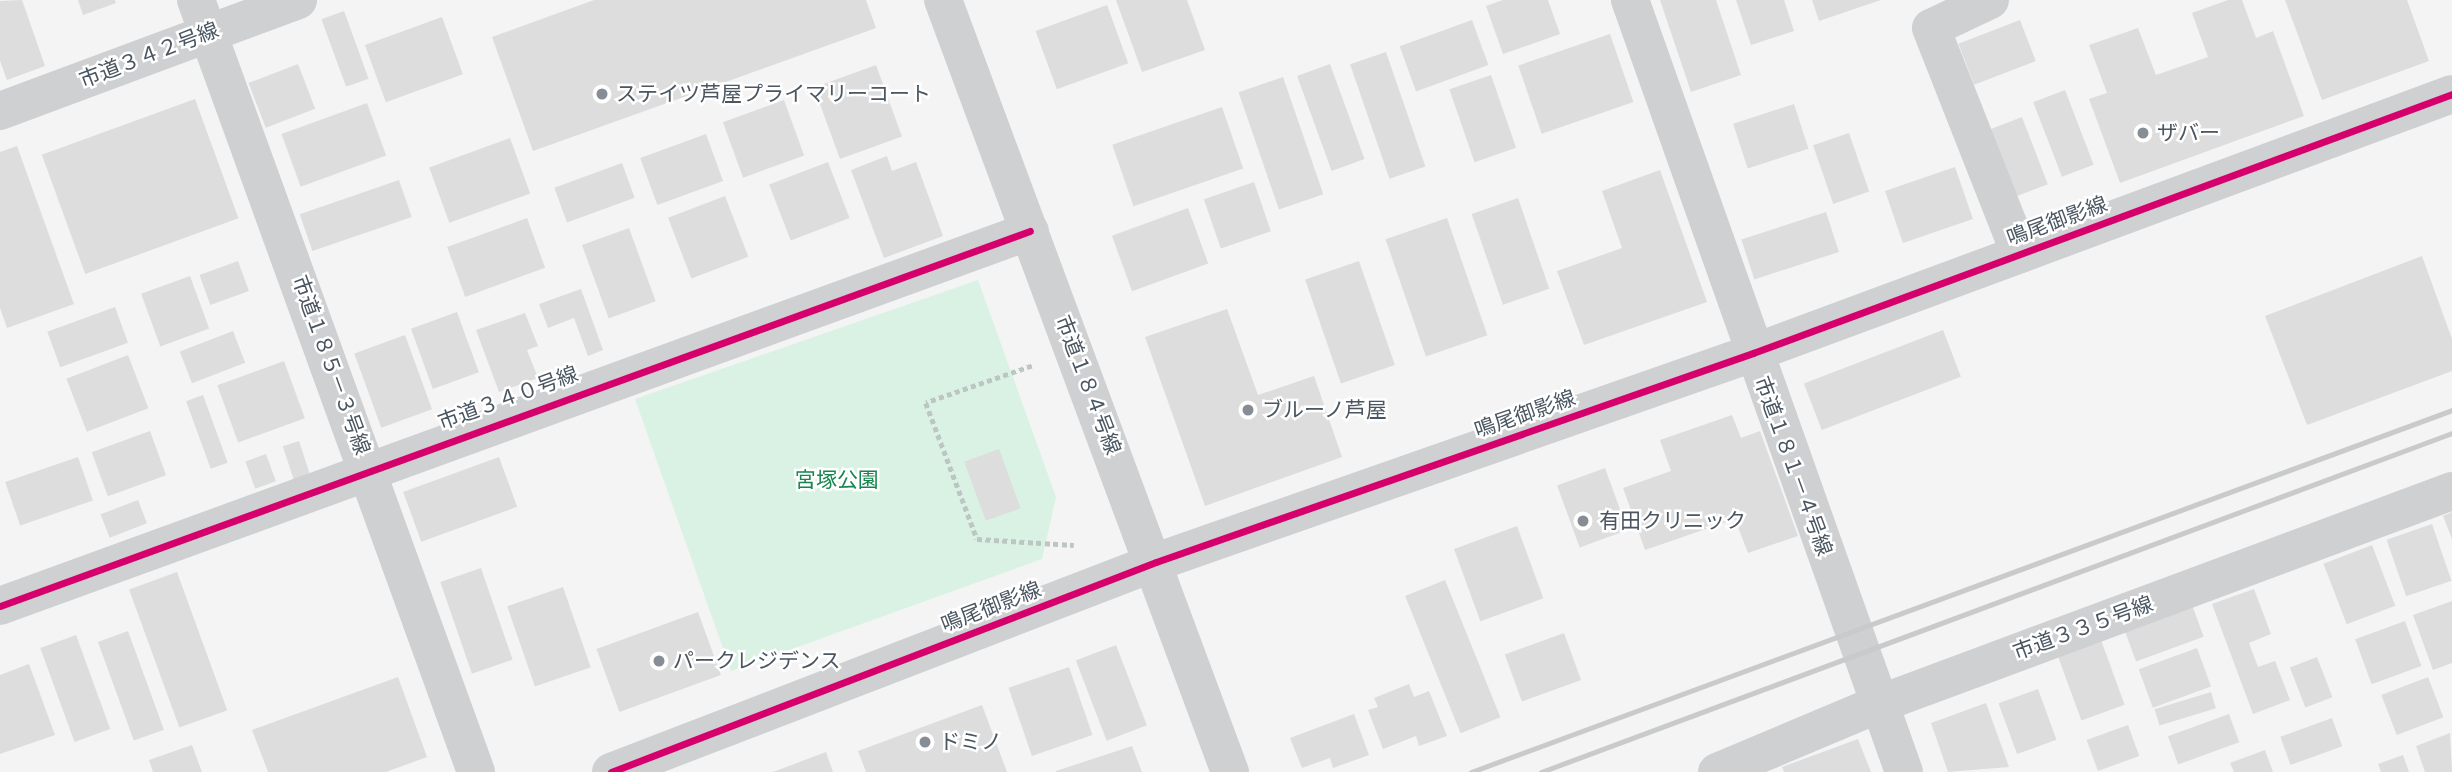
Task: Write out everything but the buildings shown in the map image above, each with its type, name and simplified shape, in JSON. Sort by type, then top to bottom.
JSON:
[{"type":"street","name":"市道３４２号線","points":[[0,111],[202,16],[298,0]]},
{"type":"street","name":"市道１８４号線","points":[[943,0],[1156,562],[1230,772]]},
{"type":"street","name":"市道１８１－４号線","points":[[1630,0],[1904,772]]},
{"type":"street","points":[[1990,0],[1930,28],[2020,254]]},
{"type":"street","name":"市道１８５－３号線","points":[[202,16],[369,467],[476,772]]},
{"type":"street","name":"鳴尾御影線","points":[[611,772],[1156,562],[1753,352],[2452,94]]},
{"type":"street","name":"市道３４０号線","points":[[0,606],[369,467],[1030,231]]},
{"type":"street","name":"市道３３５号線","points":[[1717,772],[1879,704],[2452,491]]},
{"type":"path","points":[[1032,366],[926,403],[976,540],[1085,546]]},
{"type":"green space","name":"宮塚公園","points":[[978,280],[1056,497],[1042,559],[731,671],[635,399]]},
{"type":"railway","points":[[1471,772],[2452,410]]},
{"type":"railway","points":[[1541,772],[2452,433]]},
{"type":"cycle path","points":[[611,772],[1156,562],[1753,353],[2452,94]]},
{"type":"cycle path","points":[[0,606],[1030,231]]},
{"type":"place","name":"ステイツ芦屋プライマリーコート","points":[[602,94]]},
{"type":"place","name":"ザバー","points":[[2143,133]]},
{"type":"place","name":"ブルーノ芦屋","points":[[1248,410]]},
{"type":"place","name":"有田クリニック","points":[[1583,521]]},
{"type":"place","name":"パークレジデンス","points":[[659,661]]},
{"type":"place","name":"ドミノ","points":[[925,742]]}]
